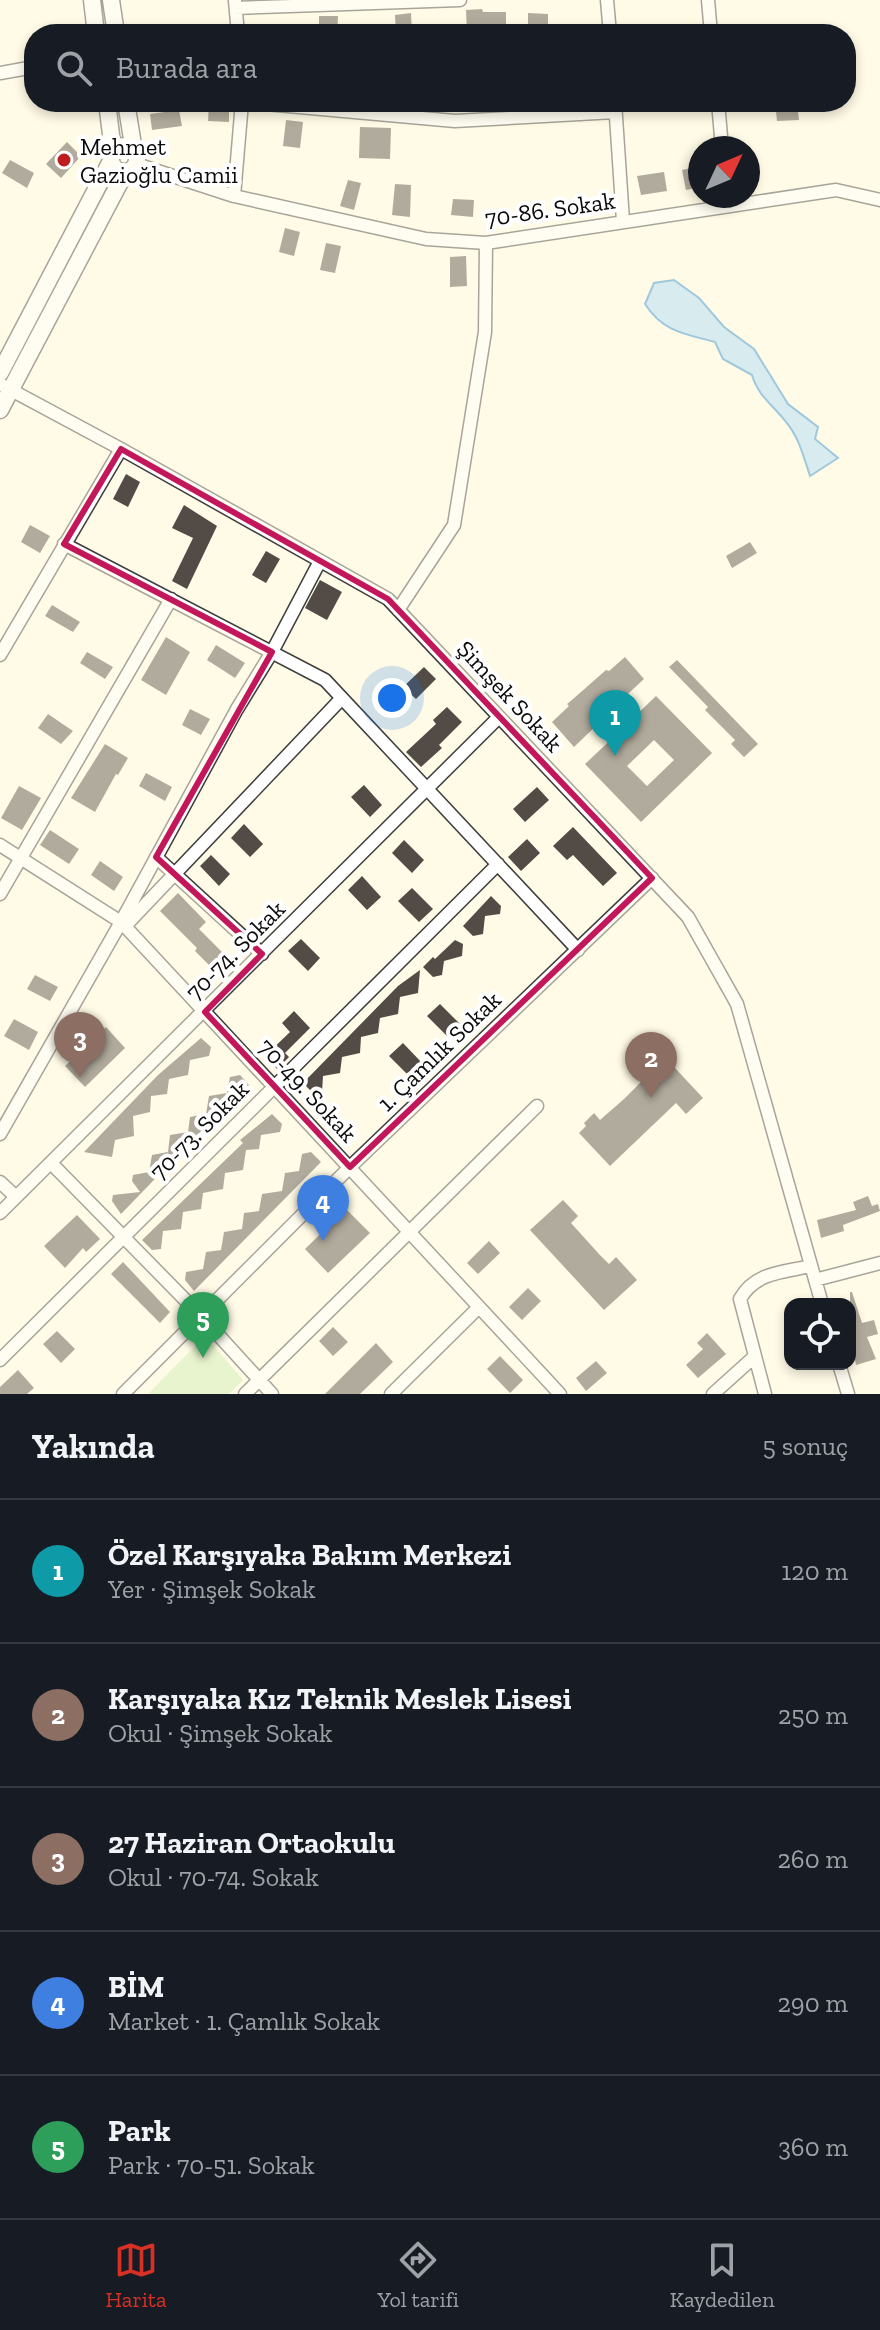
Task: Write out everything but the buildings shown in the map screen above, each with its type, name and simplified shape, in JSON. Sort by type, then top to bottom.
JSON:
[{"type":"street","points":[[92,0],[95,24]]},
{"type":"street","points":[[111,0],[115,24]]},
{"type":"street","points":[[237,24],[236,4],[460,0]]},
{"type":"street","points":[[607,0],[609,24]]},
{"type":"street","points":[[708,0],[710,24]]},
{"type":"street","points":[[0,73],[24,69]]},
{"type":"street","points":[[108,112],[112,156]]},
{"type":"street","points":[[0,410],[6,387],[133,162],[127,112]]},
{"type":"street","points":[[234,196],[242,112]]},
{"type":"street","points":[[355,112],[455,121],[558,112]]},
{"type":"street","points":[[615,112],[623,221]]},
{"type":"street","points":[[719,112],[721,136]]},
{"type":"street","points":[[0,373],[112,156],[122,146],[133,162]]},
{"type":"street","name":"70-86. Sokak","points":[[133,162],[234,196],[426,239],[486,243],[688,208]]},
{"type":"street","name":"70-86. Sokak","points":[[760,197],[836,190],[880,200]]},
{"type":"street","points":[[398,610],[454,525],[485,332],[486,243]]},
{"type":"street","name":"Şimşek Sokak","points":[[6,387],[388,599],[688,917],[737,1004],[820,1298]]},
{"type":"street","points":[[0,655],[121,449]]},
{"type":"street","points":[[64,544],[325,680],[578,950]]},
{"type":"street","points":[[0,1134],[123,924],[156,857],[320,561]]},
{"type":"street","points":[[0,894],[171,599]]},
{"type":"street","points":[[123,924],[342,698]]},
{"type":"street","name":"70-74. Sokak","points":[[0,1213],[499,717]]},
{"type":"street","name":"70-49. Sokak","points":[[0,845],[123,924],[560,1394]]},
{"type":"street","points":[[156,857],[262,954]]},
{"type":"street","name":"70-73. Sokak","points":[[0,1360],[498,864]]},
{"type":"street","name":"1. Çamlık Sokak","points":[[123,1394],[350,1167],[652,878]]},
{"type":"street","points":[[245,1394],[537,1106]]},
{"type":"street","points":[[51,1163],[201,1316],[272,1394]]},
{"type":"street","points":[[0,1182],[16,1197]]},
{"type":"street","points":[[815,1280],[880,1263]]},
{"type":"street","points":[[765,1394],[740,1299],[747,1287],[759,1277],[811,1266]]},
{"type":"street","points":[[391,1394],[479,1307]]},
{"type":"street","points":[[713,1394],[754,1357]]},
{"type":"street","points":[[841,1370],[848,1394]]},
{"type":"street","points":[[539,1394],[550,1384]]},
{"type":"highlighted area","points":[[121,449],[388,599],[652,878],[350,1167],[205,1012],[262,954],[156,857],[272,652],[64,544]]},
{"type":"green space","points":[[205,1336],[243,1380],[229,1394],[148,1394]]},
{"type":"water","points":[[674,280],[699,298],[724,327],[754,349],[788,404],[818,427],[815,439],[838,458],[810,476],[794,434],[762,395],[752,375],[723,359],[715,342],[694,337],[659,321],[645,304],[654,283]]},
{"type":"place","name":"Mehmet Gazioğlu Camii","points":[[64,160]]},
{"type":"place","name":"Özel Karşıyaka Bakım Merkezi","points":[[615,756]]},
{"type":"place","name":"27 Haziran Ortaokulu","points":[[80,1078]]},
{"type":"place","name":"Karşıyaka Kız Teknik Meslek Lisesi","points":[[651,1098]]},
{"type":"place","name":"BİM","points":[[323,1241]]},
{"type":"place","name":"Park","points":[[203,1358]]}]
